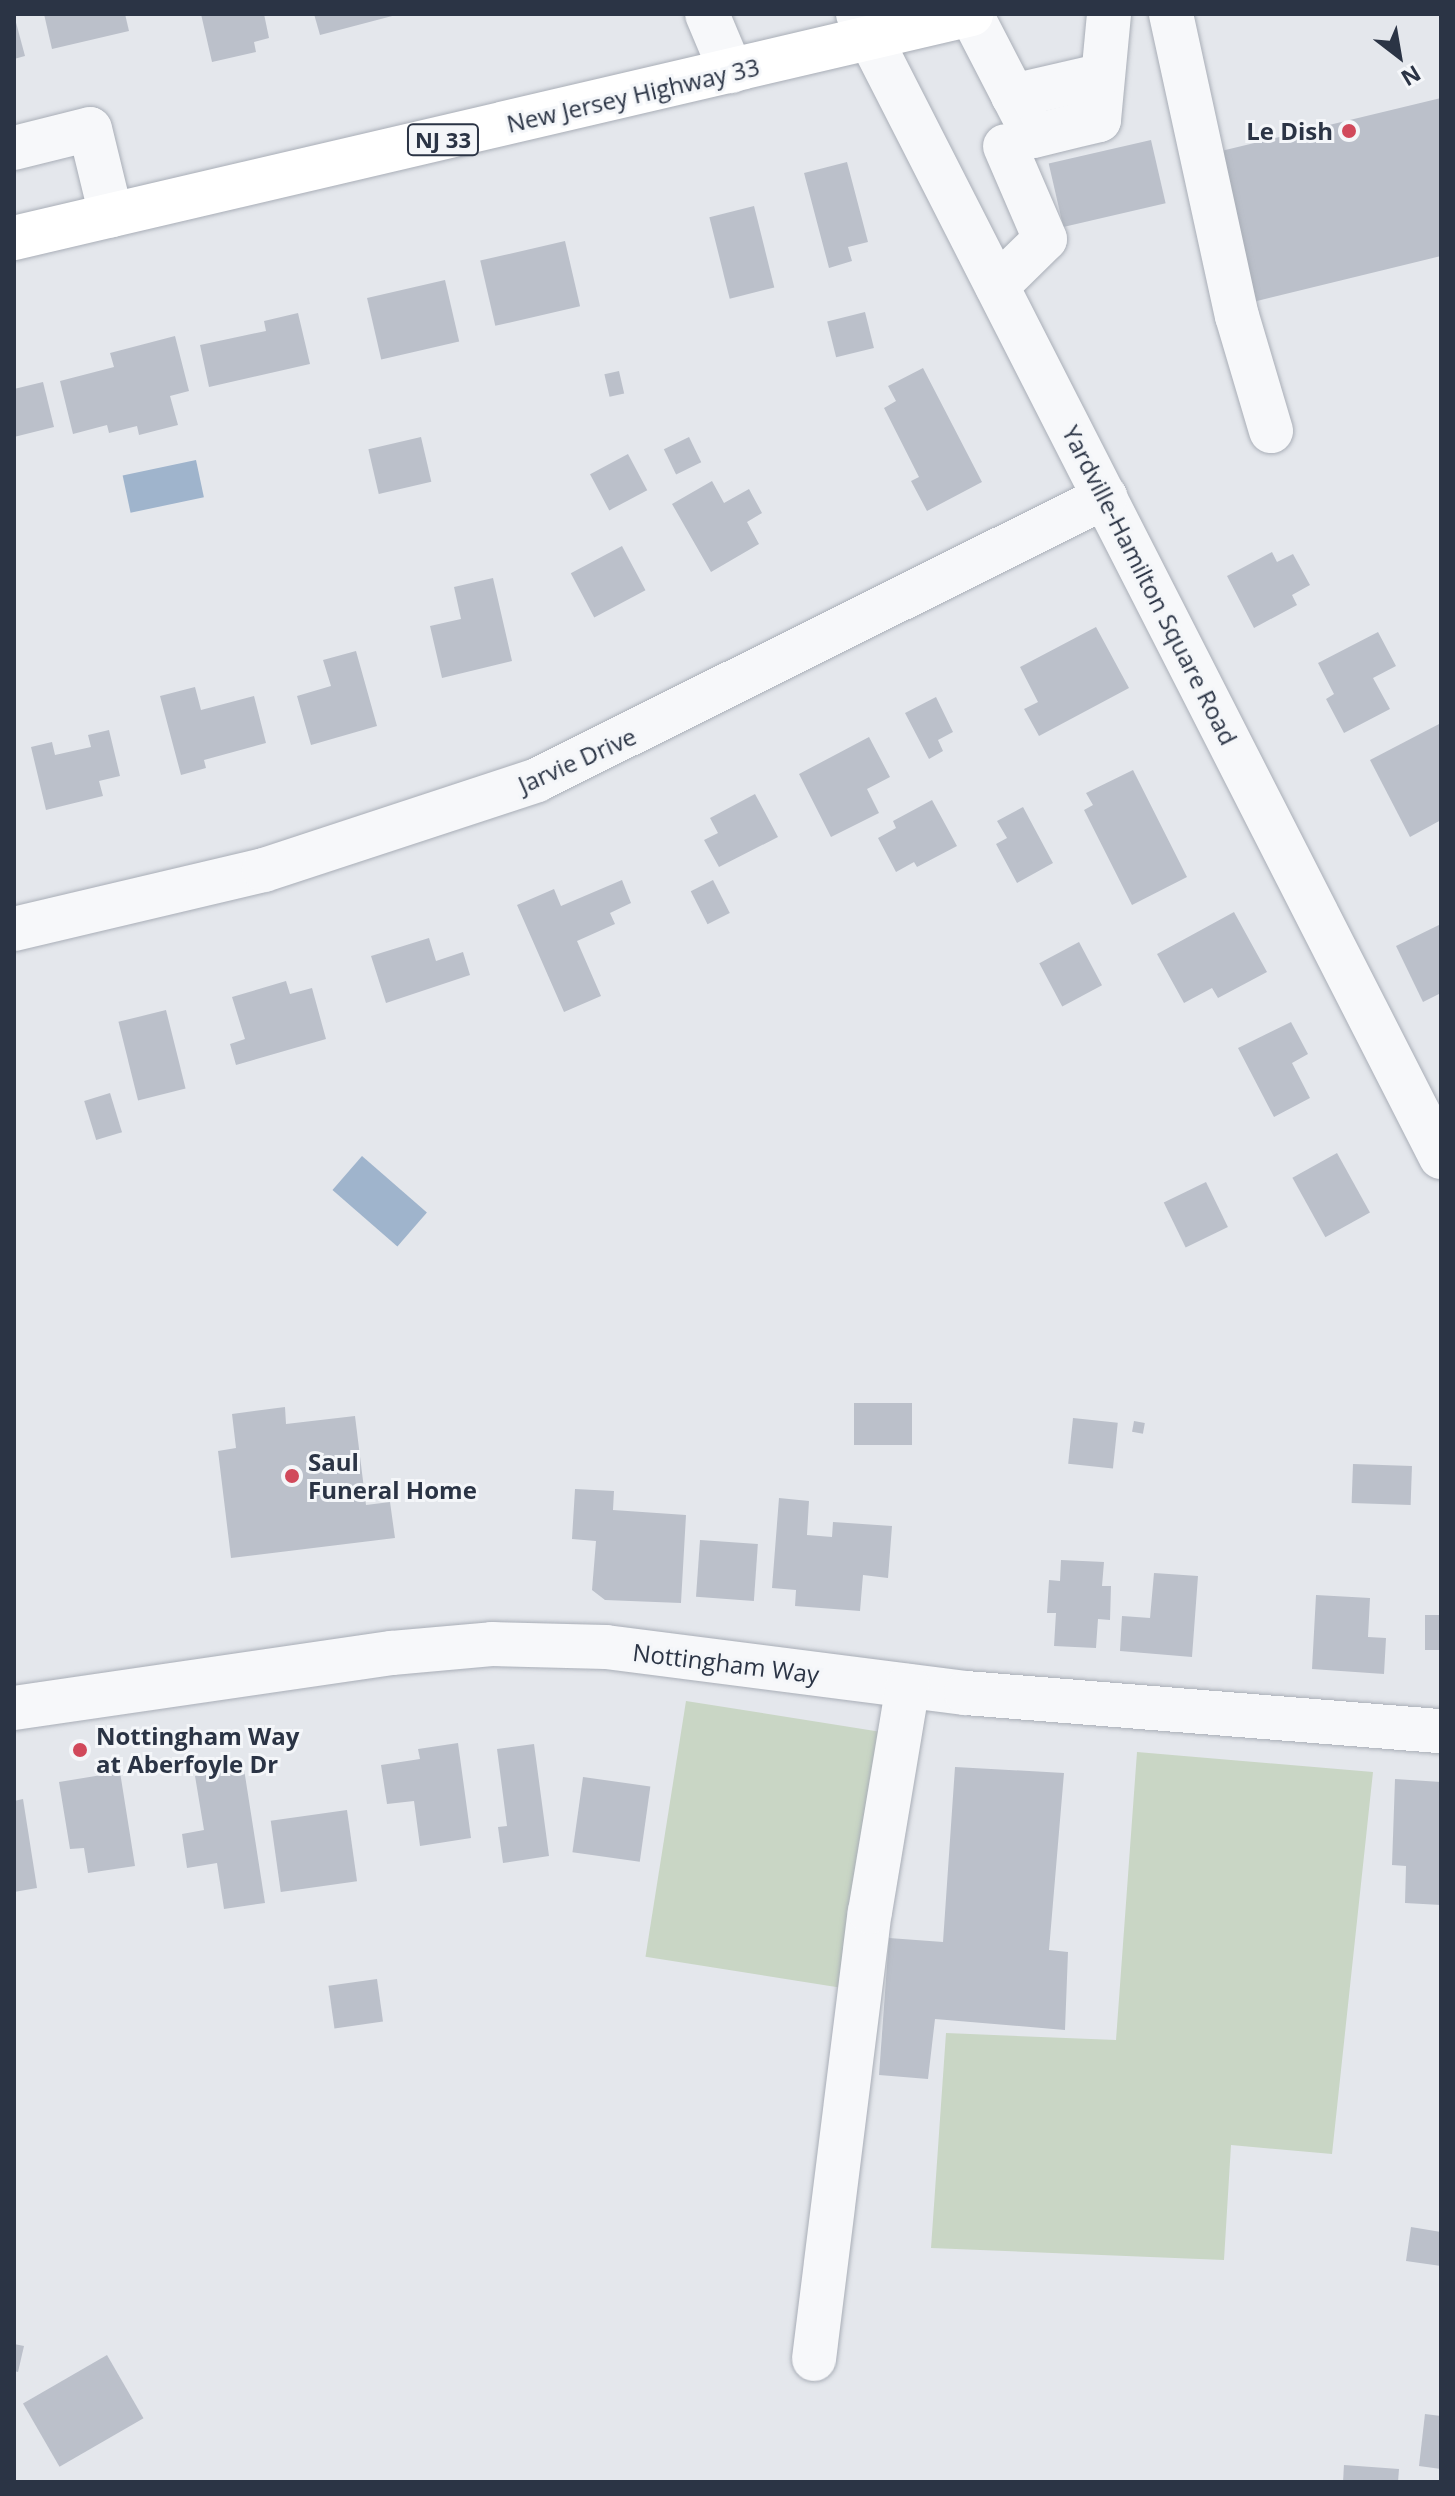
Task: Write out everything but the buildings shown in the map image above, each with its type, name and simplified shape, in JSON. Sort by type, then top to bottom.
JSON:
[{"type":"main road","name":"New Jersey Highway 33","points":[[14,238],[731,71],[864,26],[971,14]]},
{"type":"street","points":[[707,14],[731,71]]},
{"type":"street","points":[[971,14],[1013,96],[1019,141],[1045,239],[997,286]]},
{"type":"street","points":[[938,170],[1019,141],[1099,120],[1099,76],[1109,14]]},
{"type":"street","points":[[1171,14],[1237,316],[1271,431]]},
{"type":"street","name":"Yardville-Hamilton Square Road","points":[[864,26],[1441,1157]]},
{"type":"street","points":[[1013,96],[1099,76]]},
{"type":"street","points":[[14,148],[90,129],[111,215]]},
{"type":"street","name":"Jarvie Drive","points":[[14,929],[264,870],[537,780],[1105,497]]},
{"type":"street","name":"Nottingham Way","points":[[14,1708],[392,1653],[492,1644],[606,1647],[908,1686],[1441,1731]]},
{"type":"street","points":[[814,2359],[870,1912],[908,1686]]},
{"type":"green space","points":[[686,1701],[885,1732],[844,1988],[645,1957]]},
{"type":"green space","points":[[1137,1752],[1373,1772],[1332,2154],[1231,2145],[1224,2260],[931,2248],[946,2033],[1116,2040]]},
{"type":"water","points":[[196,460],[204,497],[131,513],[123,476]]},
{"type":"water","points":[[362,1156],[427,1212],[397,1246],[332,1190]]},
{"type":"place","name":"Le Dish","points":[[1349,131]]},
{"type":"place","name":"Saul Funeral Home","points":[[292,1476]]},
{"type":"place","name":"Nottingham Way at Aberfoyle Dr","points":[[80,1750]]}]
